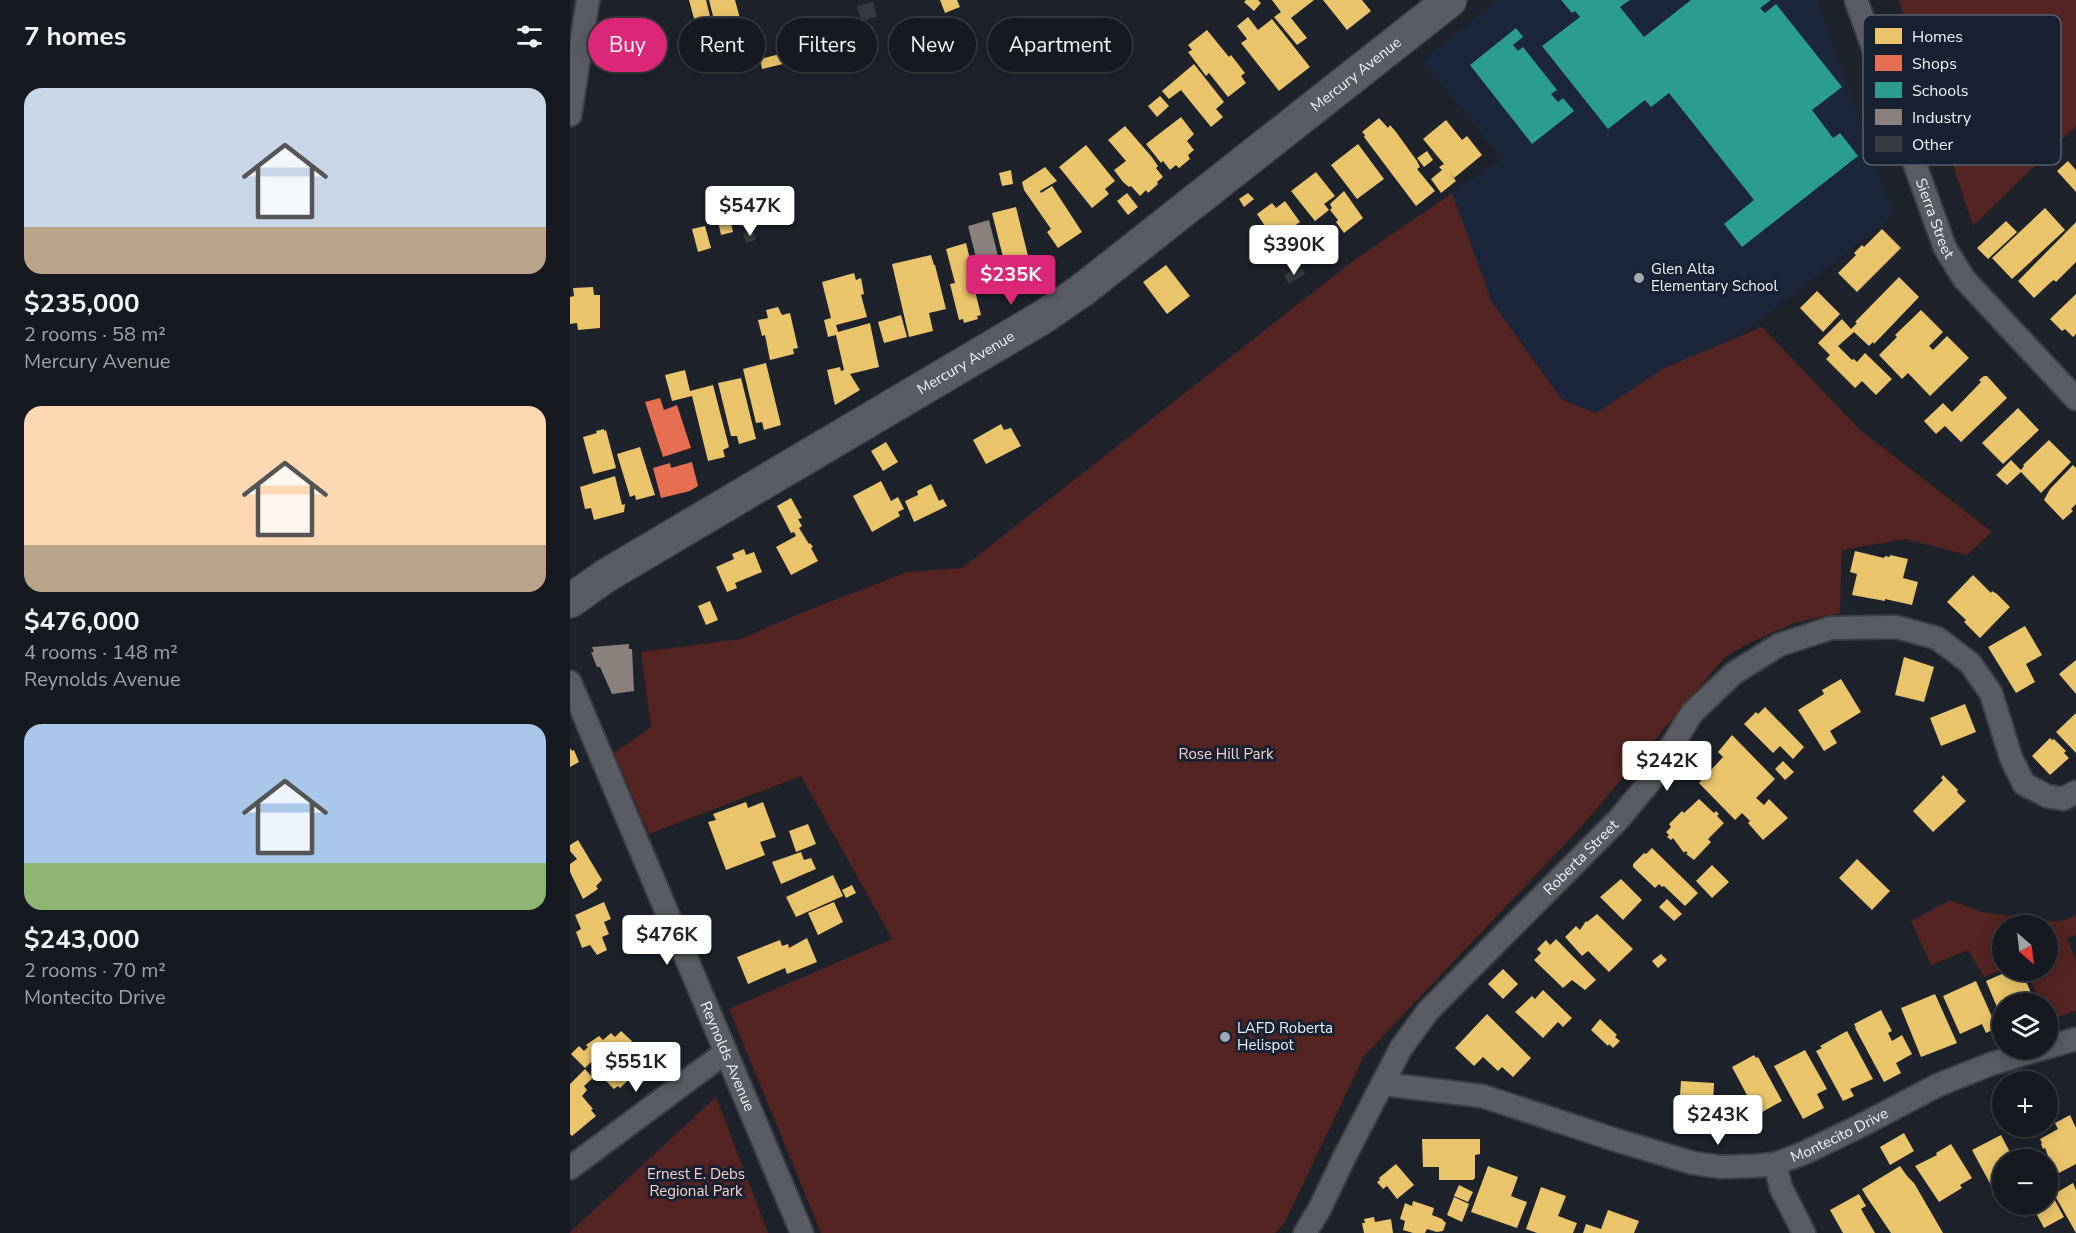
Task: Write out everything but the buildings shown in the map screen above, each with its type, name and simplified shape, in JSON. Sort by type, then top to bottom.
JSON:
[{"type":"street","name":"Mercury Avenue","points":[[570,601],[607,575],[1043,317],[1081,291],[1450,0]]},
{"type":"street","name":"Sierra Street","points":[[1856,0],[1863,20]]},
{"type":"street","points":[[570,24],[590,2]]},
{"type":"street","points":[[570,116],[590,2]]},
{"type":"street","name":"Sierra Street","points":[[1915,165],[1945,248],[1964,279],[2076,399]]},
{"type":"street","name":"Roberta Street","points":[[1305,1233],[1319,1210],[1401,1048],[1428,1011],[1618,820],[1648,784],[1692,713],[1734,673],[1779,645],[1831,628],[1896,627],[1937,638],[1970,663],[1991,693],[2011,758],[2024,784],[2055,798],[2063,799],[2076,792]]},
{"type":"street","name":"Reynolds Avenue","points":[[570,682],[802,1233]]},
{"type":"street","name":"Montecito Drive","points":[[2058,1044],[2076,1039]]},
{"type":"street","points":[[570,1168],[726,1052]]},
{"type":"street","name":"Montecito Drive","points":[[1383,1084],[1482,1096],[1693,1163],[1721,1167],[1774,1164],[1828,1142],[1938,1085],[2009,1059]]},
{"type":"street","points":[[1774,1164],[1781,1188],[1804,1233]]},
{"type":"street","points":[[1319,1210],[1322,1233]]},
{"type":"shaded area","name":"Glen Alta Elementary School","points":[[1497,0],[1817,0],[1863,130],[1863,165],[1875,165],[1893,215],[1623,428],[1616,515],[1416,217],[1503,159],[1422,61]]},
{"type":"green space","points":[[1899,0],[2076,0],[2076,126],[2061,141],[2061,15],[1904,15]]},
{"type":"green space","points":[[1953,165],[2036,165],[1973,226]]},
{"type":"green space","name":"Rose Hill Park","points":[[1452,193],[1492,302],[1562,400],[1596,413],[1664,368],[1762,327],[1860,430],[1992,532],[1967,555],[1905,539],[1842,550],[1840,613],[1794,623],[1745,645],[1724,658],[1582,826],[1364,1056],[1285,1222],[1275,1233],[821,1233],[729,1009],[892,939],[801,776],[649,834],[614,753],[651,727],[641,652],[740,639],[907,572],[962,568],[1354,260]]},
{"type":"green space","points":[[1950,900],[1981,912],[2004,915],[1992,915],[1992,974],[1984,977],[1968,950],[1931,965],[1911,921]]},
{"type":"green space","points":[[2076,915],[2076,935],[2067,938],[2076,961],[2076,1011],[2058,1017],[2058,993],[2037,993],[2031,981],[2058,981],[2058,922]]},
{"type":"green space","name":"Ernest E. Debs Regional Park","points":[[716,1097],[768,1233],[570,1233],[570,1232]]},
{"type":"place","name":"Glen Alta Elementary School","points":[[1639,278]]},
{"type":"place","name":"LAFD Roberta Helispot","points":[[1225,1037]]}]
